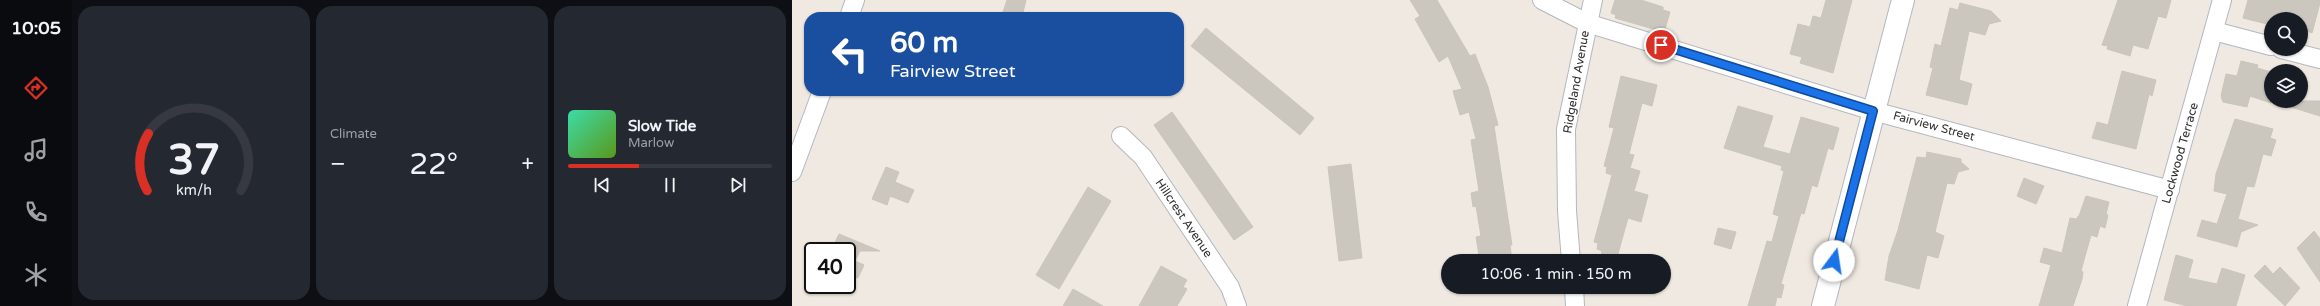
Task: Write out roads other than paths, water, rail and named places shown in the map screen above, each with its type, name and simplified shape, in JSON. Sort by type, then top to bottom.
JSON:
[{"type":"street","points":[[851,12],[855,0]]},
{"type":"street","name":"Fairview Street","points":[[1542,0],[1587,23],[1873,111],[2170,190]]},
{"type":"street","name":"Ridgeland Avenue","points":[[1570,254],[1567,211],[1566,129],[1593,0]]},
{"type":"street","points":[[1823,306],[1903,0]]},
{"type":"street","name":"Lockwood Terrace","points":[[2137,306],[2222,0]]},
{"type":"street","points":[[2214,31],[2264,44]]},
{"type":"street","points":[[2308,56],[2320,59]]},
{"type":"street","points":[[792,172],[820,96]]},
{"type":"street","name":"Hillcrest Avenue","points":[[1121,136],[1143,157],[1230,287],[1237,306]]},
{"type":"street","points":[[1574,294],[1575,306]]}]
